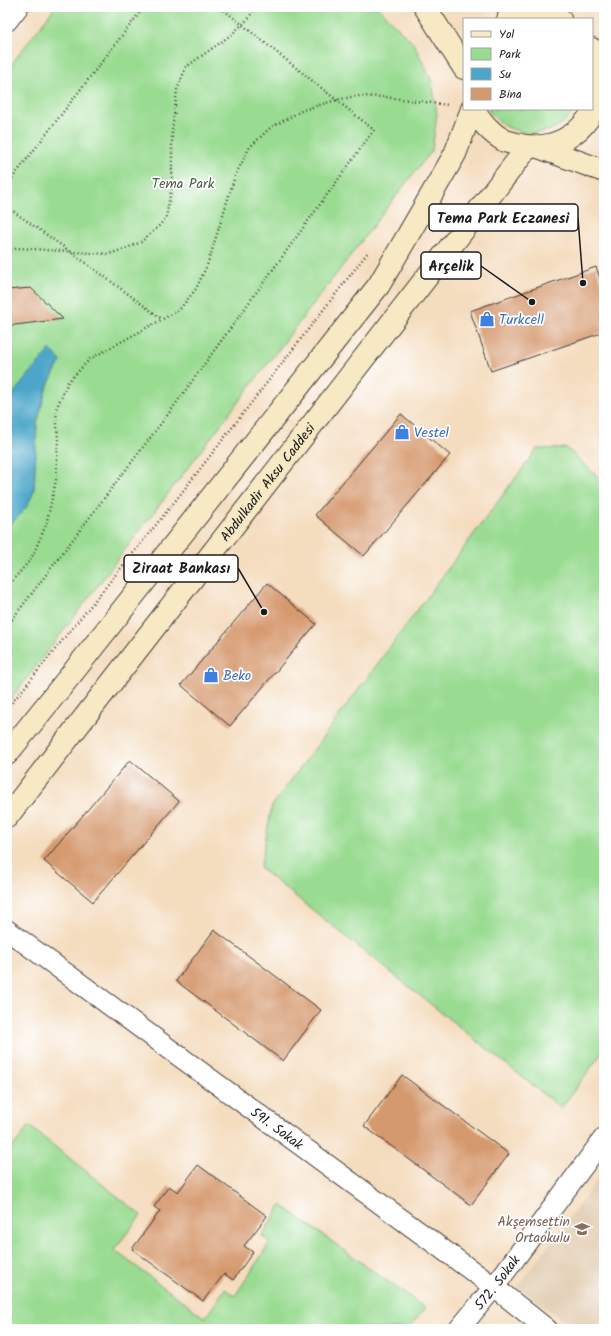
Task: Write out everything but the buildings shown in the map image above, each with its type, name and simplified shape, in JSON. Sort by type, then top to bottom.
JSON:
[{"type":"main road","points":[[425,7],[463,66]]},
{"type":"main road","points":[[506,14],[544,10],[558,18]]},
{"type":"main road","points":[[533,147],[557,143],[574,133],[588,120],[597,102],[600,68]]},
{"type":"main road","points":[[7,754],[379,285],[455,154],[466,110]]},
{"type":"main road","points":[[468,110],[486,128],[505,141],[533,147],[604,171]]},
{"type":"main road","name":"Abdulkadir Aksu Caddesi","points":[[7,817],[533,147]]},
{"type":"street","points":[[7,21],[18,7]]},
{"type":"street","name":"591. Sokak","points":[[7,930],[494,1287],[547,1329]]},
{"type":"street","name":"572. Sokak","points":[[460,1329],[494,1287],[604,1138]]},
{"type":"path","points":[[7,185],[144,7]]},
{"type":"path","points":[[7,626],[169,413],[374,130],[220,7]]},
{"type":"path","points":[[7,250],[21,248],[109,254],[141,242],[166,218],[172,185],[172,132],[177,90],[186,67],[226,39],[249,18],[255,7]]},
{"type":"path","points":[[7,587],[31,558],[46,525],[56,481],[58,440],[56,409],[68,382],[90,359],[179,310],[196,289],[208,263],[235,176],[250,147],[270,128],[303,110],[336,100],[357,96],[385,97],[463,108]]},
{"type":"path","points":[[7,207],[162,319]]},
{"type":"path","points":[[7,709],[176,500],[371,249]]},
{"type":"shaded area","name":"Akşemsettin Ortaokulu","points":[[604,1171],[604,1329],[574,1329],[518,1287]]},
{"type":"green space","name":"Tema Park","points":[[55,7],[377,7],[414,44],[432,82],[437,114],[432,151],[7,704],[7,70]]},
{"type":"green space","points":[[489,110],[575,110],[567,120],[555,128],[537,133],[527,133],[509,128],[494,117]]},
{"type":"green space","points":[[567,448],[604,483],[604,1050],[561,1108],[260,868],[272,806],[537,449]]},
{"type":"green space","points":[[29,1126],[141,1215],[114,1250],[205,1318],[225,1289],[235,1296],[270,1242],[262,1236],[281,1205],[425,1308],[409,1329],[7,1329],[7,1154]]},
{"type":"water","points":[[50,349],[61,361],[46,390],[37,424],[34,491],[28,505],[7,527],[7,401]]},
{"type":"place","name":"Tema Park Eczanesi","points":[[583,283]]},
{"type":"place","name":"Arçelik","points":[[532,302]]},
{"type":"place","name":"Turkcell","points":[[487,319]]},
{"type":"place","name":"Vestel","points":[[402,432]]},
{"type":"place","name":"Ziraat Bankası","points":[[264,612]]},
{"type":"place","name":"Beko","points":[[211,675]]},
{"type":"place","name":"Akşemsettin Ortaokulu","points":[[582,1229]]}]
